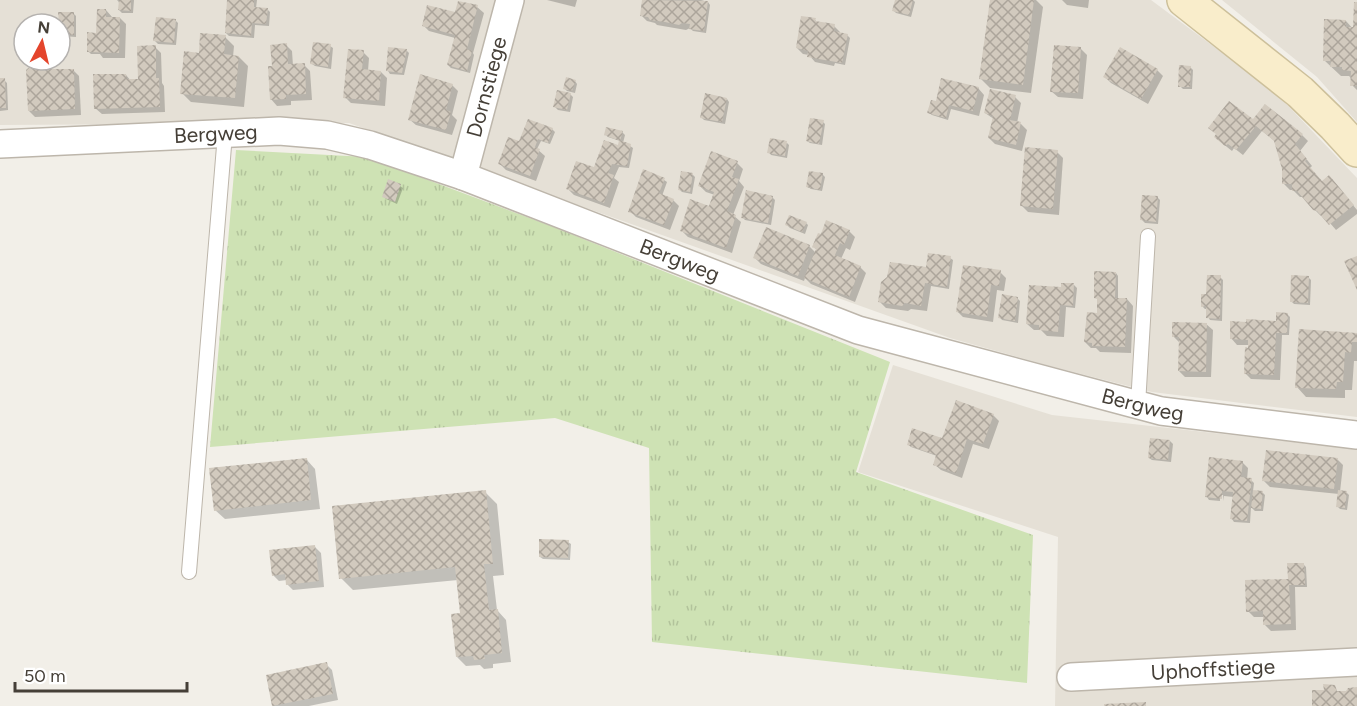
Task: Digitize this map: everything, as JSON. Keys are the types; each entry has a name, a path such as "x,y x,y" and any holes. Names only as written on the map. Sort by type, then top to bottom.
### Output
{"main road":[{"path":"1184,0 1300,92 1357,150"}],"street":[{"name":"Dornstiege","path":"463,176 510,0"},
{"name":"Bergweg","path":"0,144 279,131 327,135 370,145 463,176 858,330 1161,411 1357,435"},
{"name":"Uphoffstiege","path":"1071,677 1357,662"}],"lane":[{"path":"189,572 225,134"},
{"path":"1138,405 1148,236"}],"shaded area":[{"path":"0,0 1151,0 1275,92 1357,178 1357,417 1152,392 950,338 349,123 0,125"},
{"path":"1222,0 1357,0 1357,122 1317,77"},
{"path":"893,365 1052,415 1357,449 1357,706 1055,706 1058,537 858,472"}],"green space":[{"path":"236,150 367,157 551,226 890,362 856,472 1033,535 1027,683 652,642 649,448 555,418 210,447"}],"building":[{"path":"119,0 131,0 131,11 118,10"},
{"path":"227,0 254,0 254,7 268,8 266,24 252,23 251,36 225,33"},
{"path":"642,0 708,1 704,31 689,29 690,24 679,25 640,16"},
{"path":"895,0 913,0 909,15 892,11"},
{"path":"990,0 1034,0 1023,85 979,79"},
{"path":"458,1 478,5 467,49 472,51 467,71 447,65 455,35 422,26 427,5 455,12"},
{"path":"1354,2 1357,2 1357,86 1350,86 1351,71 1342,70 1342,67 1330,67 1331,61 1323,61 1324,19 1346,20 1346,27 1353,27"},
{"path":"97,9 106,9 106,17 120,17 119,53 87,52 87,32 96,33"},
{"path":"72,12 74,12 74,35 72,35"},
{"path":"801,16 835,24 834,31 848,34 842,63 807,57 808,51 796,48"},
{"path":"156,17 176,19 174,43 153,41"},
{"path":"200,33 226,35 224,54 239,56 235,98 180,94 184,51 199,53"},
{"path":"313,42 331,44 328,67 310,64"},
{"path":"287,43 288,64 305,63 306,94 286,95 286,99 270,100 268,66 272,66 270,45"},
{"path":"156,45 156,78 159,78 160,107 94,109 93,74 126,74 127,79 138,79 137,46"},
{"path":"1054,45 1081,47 1078,93 1050,92"},
{"path":"388,47 407,49 402,73 386,71"},
{"path":"1120,47 1158,69 1141,99 1103,77"},
{"path":"348,49 364,50 362,69 381,71 379,101 343,98"},
{"path":"1179,65 1191,66 1190,87 1178,87"},
{"path":"74,69 75,109 28,111 26,72 72,72"},
{"path":"420,74 453,84 446,110 451,112 446,130 408,120"},
{"path":"566,77 576,80 572,91 563,89"},
{"path":"0,78 5,78 6,108 0,108"},
{"path":"941,78 979,87 973,111 949,105 946,118 927,113 931,100 936,101"},
{"path":"990,89 1016,95 1010,120 1021,122 1016,145 988,138 993,116 984,113"},
{"path":"557,90 571,93 567,110 553,107"},
{"path":"705,93 727,98 722,122 700,118"},
{"path":"1229,101 1253,119 1265,104 1303,134 1295,144 1307,159 1305,161 1322,181 1329,175 1354,205 1329,225 1297,191 1292,191 1292,184 1282,184 1282,169 1274,141 1256,126 1236,150 1228,144 1225,146 1214,137 1216,134 1208,128"},
{"path":"810,118 824,120 819,144 806,141"},
{"path":"528,119 553,128 548,143 538,139 535,147 540,149 530,176 498,164 508,137 519,141"},
{"path":"606,127 623,131 620,141 604,135"},
{"path":"770,138 787,141 785,156 767,153"},
{"path":"604,140 618,145 619,140 631,144 627,166 612,164 608,173 614,175 604,203 566,189 576,161 594,167"},
{"path":"1025,147 1058,150 1053,209 1020,206"},
{"path":"711,151 738,161 732,177 739,179 727,211 736,215 726,248 680,231 690,199 709,206 714,192 698,186"},
{"path":"643,169 665,178 659,193 674,199 664,225 628,212"},
{"path":"681,171 693,173 690,192 678,190"},
{"path":"809,171 823,173 820,190 806,187"},
{"path":"388,179 401,184 395,202 382,197"},
{"path":"746,190 773,196 768,223 741,218"},
{"path":"1142,195 1158,196 1156,222 1140,220"},
{"path":"789,215 807,222 802,232 785,225"},
{"path":"826,220 850,230 844,245 840,243 835,255 861,266 849,297 804,278 816,249 812,247 818,233 821,234"},
{"path":"766,227 810,245 798,276 753,258"},
{"path":"928,253 951,256 947,287 925,283 921,306 878,302 881,282 887,277 890,262 926,267"},
{"path":"1357,256 1357,290 1344,261"},
{"path":"963,265 1001,270 999,286 991,285 987,317 956,312"},
{"path":"1094,271 1116,272 1115,298 1127,298 1125,347 1092,346 1092,343 1084,342 1087,312 1097,313 1097,299 1094,298"},
{"path":"1207,275 1221,275 1220,319 1206,318 1206,306 1201,307 1201,294 1206,294"},
{"path":"1291,275 1309,276 1308,303 1290,302"},
{"path":"1061,283 1074,283 1073,306 1060,305 1058,332 1039,330 1039,325 1026,324 1029,285 1061,287"},
{"path":"1002,294 1018,297 1015,321 998,318"},
{"path":"1276,312 1288,313 1287,333 1276,333 1274,375 1244,374 1245,347 1248,348 1248,340 1230,339 1230,321 1246,322 1246,319 1276,321"},
{"path":"1172,322 1207,323 1206,372 1178,371 1179,337 1172,337"},
{"path":"1299,329 1357,333 1357,342 1352,342 1351,353 1345,352 1343,382 1337,382 1336,389 1295,388"},
{"path":"956,400 994,414 983,444 967,439 956,473 933,465 936,455 907,445 912,428 942,438"},
{"path":"1150,438 1170,440 1168,460 1148,458"},
{"path":"1266,450 1338,458 1334,489 1262,481"},
{"path":"1209,457 1243,461 1241,477 1252,478 1247,521 1230,519 1233,492 1222,491 1222,499 1205,497"},
{"path":"307,458 311,500 214,511 209,468"},
{"path":"486,490 493,564 484,564 489,610 498,609 502,653 484,655 485,659 474,660 473,656 456,657 451,614 460,613 455,567 339,579 332,506"},
{"path":"1253,490 1263,491 1261,509 1251,508"},
{"path":"1338,490 1347,491 1345,508 1336,507"},
{"path":"539,539 569,540 568,558 539,557"},
{"path":"315,545 319,581 286,585 285,574 272,576 269,550"},
{"path":"1287,563 1304,563 1305,585 1289,585 1291,624 1263,625 1263,611 1246,612 1245,580 1288,579"},
{"path":"327,662 333,694 272,706 266,675"},
{"path":"1323,684 1335,685 1337,691 1357,687 1357,706 1312,706 1312,690 1324,690"},
{"path":"1146,702 1146,706 1104,706 1104,704"}]}
